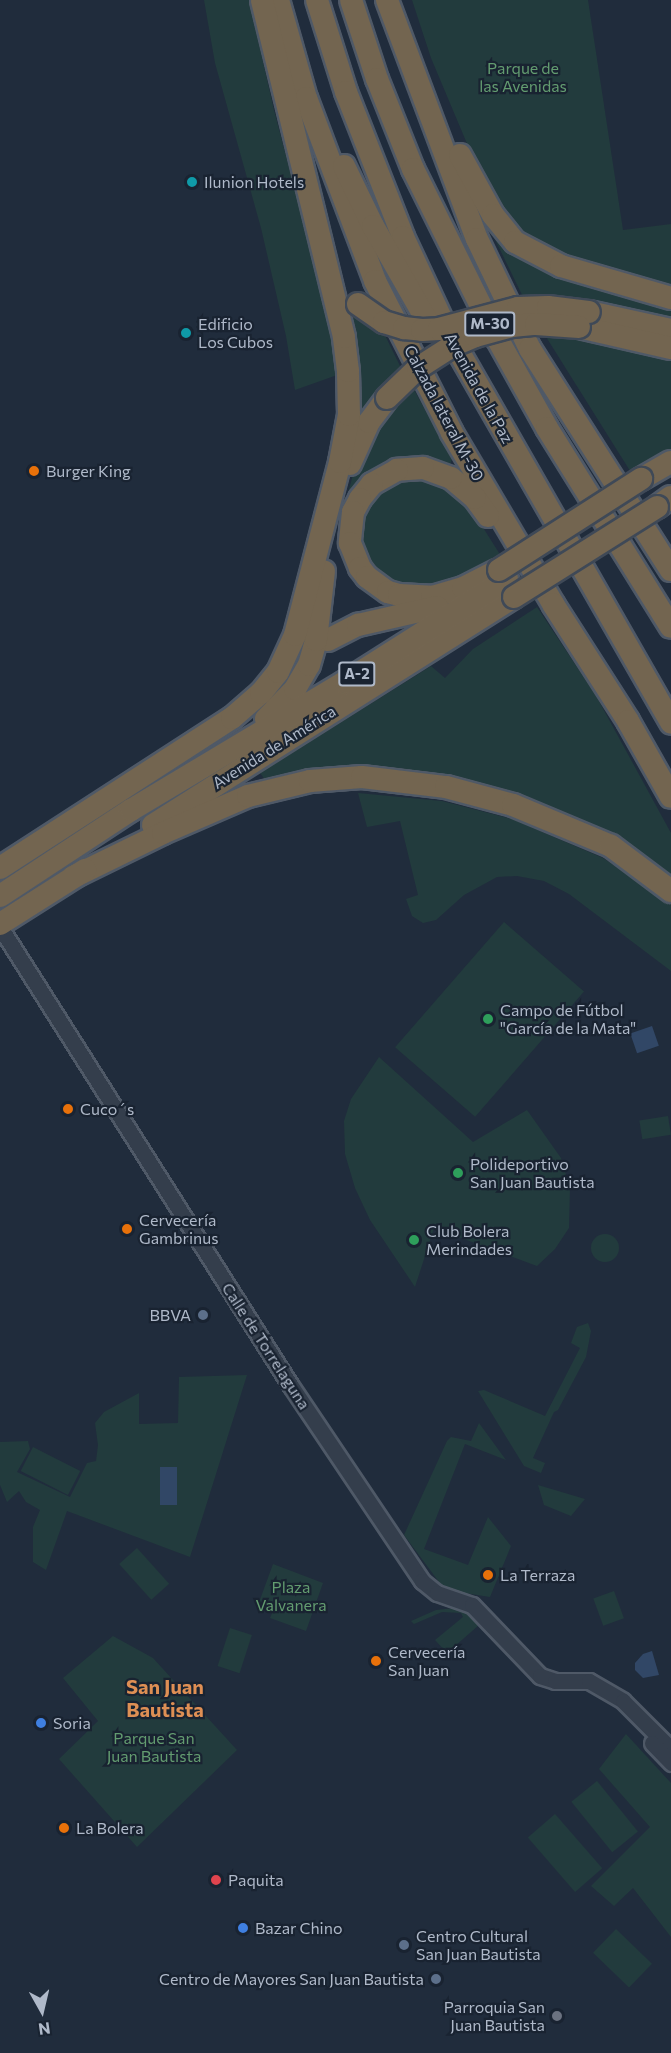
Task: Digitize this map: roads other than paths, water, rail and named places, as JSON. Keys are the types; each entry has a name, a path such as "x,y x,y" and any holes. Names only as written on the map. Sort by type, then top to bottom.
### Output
{"highway":[{"path":"0,869 232,718 261,693 278,672 295,635 331,501 349,415 348,371 344,337 262,0"},
{"name":"Calzada lateral M-30","path":"278,0 306,98 375,281 452,434 553,604 628,721 671,797"},
{"path":"287,0 315,98 329,135 373,226 567,561 599,597"},
{"name":"Avenida de la Paz","path":"317,0 346,92 394,215 448,333 671,723"},
{"name":"M-30","path":"351,0 377,79 413,170 497,338 547,428 671,627"},
{"name":"M-30","path":"387,0 477,239 530,349 659,504 671,570"},
{"path":"424,94 449,131 487,205 515,242 561,266 671,298"},
{"path":"290,119 339,275 364,309 384,322 404,328 439,329 518,309 548,307 671,348"},
{"path":"325,560 355,448 369,422 387,399 417,368 454,345 475,336 512,326 584,320 671,330"},
{"path":"671,462 659,504 671,556"},
{"path":"553,604 475,498 462,486 438,472 411,468 384,475 372,484 353,512 350,528 354,556 367,577 388,592 416,598 432,597 463,588 506,580 553,584 659,504"},
{"name":"Avenida de América","path":"0,896 204,764 345,682 506,580 659,504 671,472"},
{"path":"204,764 275,711 304,674 316,640 331,501"},
{"name":"Avenida de América","path":"0,926 213,786 534,560 659,504"},
{"path":"328,640 376,619 430,609 506,580"},
{"path":"0,869 53,842 246,719 272,693 294,665"},
{"path":"73,877 163,833 248,796 310,781 362,777 446,787 513,805 611,846 671,891"}],"street":[{"name":"Calle de Torrelaguna","path":"0,926 291,1386 422,1581 437,1593 472,1605 540,1676 555,1681 579,1679 598,1686 623,1701 671,1749"},
{"path":"598,1686 671,1763"}],"water":[{"path":"652,1026 659,1046 637,1053 630,1033"},
{"path":"160,1467 177,1467 177,1505 160,1505"},
{"path":"652,1651 659,1675 643,1678 635,1670 635,1663 643,1654"}],"place":[{"name":"Ilunion Hotels","path":"192,182"},
{"name":"Edificio Los Cubos","path":"186,333"},
{"name":"Burger King","path":"34,471"},
{"name":"Campo de Fútbol \"García de la Mata\"","path":"488,1019"},
{"name":"Cuco´s","path":"68,1109"},
{"name":"Polideportivo San Juan Bautista","path":"458,1173"},
{"name":"Cervecería Gambrinus","path":"127,1229"},
{"name":"Club Bolera Merindades","path":"414,1240"},
{"name":"BBVA","path":"203,1315"},
{"name":"La Terraza","path":"488,1575"},
{"name":"Cervecería San Juan","path":"376,1661"},
{"name":"Soria","path":"41,1723"},
{"name":"La Bolera","path":"64,1828"},
{"name":"Paquita","path":"216,1880"},
{"name":"Bazar Chino","path":"243,1928"},
{"name":"Centro Cultural San Juan Bautista","path":"404,1945"},
{"name":"Centro de Mayores San Juan Bautista","path":"436,1979"},
{"name":"Parroquia San Juan Bautista","path":"557,2016"}],"district":[{"name":"San Juan Bautista","path":"165,1698"}],"park label":[{"name":"Parque de las Avenidas","path":"523,77"},
{"name":"Plaza Valvanera","path":"291,1596"},
{"name":"Parque San Juan Bautista","path":"154,1747"}]}
